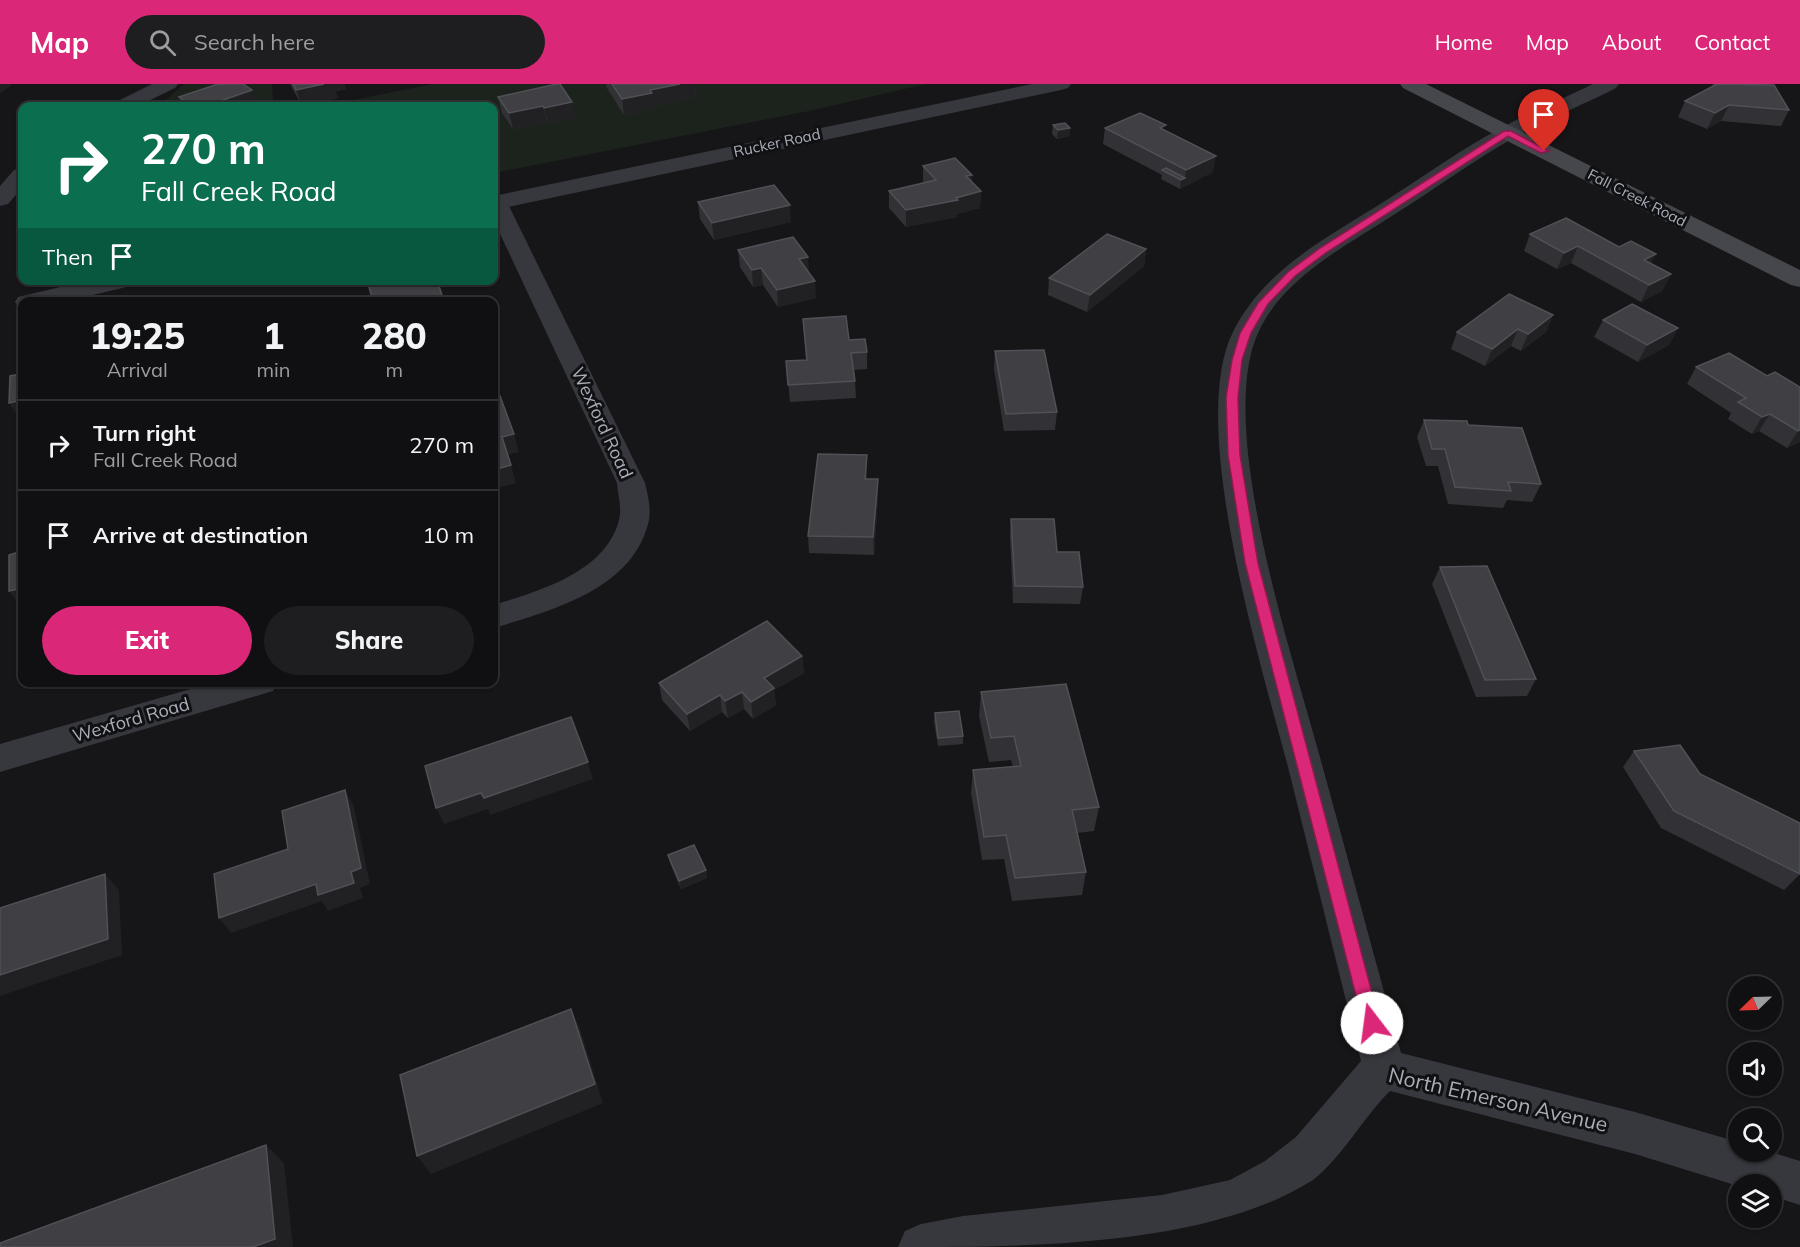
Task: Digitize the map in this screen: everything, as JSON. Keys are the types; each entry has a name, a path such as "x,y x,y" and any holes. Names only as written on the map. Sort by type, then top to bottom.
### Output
{"main road":[{"name":"Fall Creek Road","path":"1410,84 1800,280"}],"street":[{"path":"131,102 168,84"},
{"name":"Rucker Road","path":"498,201 1061,84"},
{"path":"1384,1069 1252,563 1236,478 1232,398 1237,360 1245,333 1264,303 1280,285 1323,250 1508,133 1609,84"},
{"path":"0,199 18,179"},
{"name":"Wexford Road","path":"498,208 631,483 635,507 632,526 623,545 585,581 553,598 498,615"},
{"path":"48,297 103,285"},
{"path":"0,307 18,303"},
{"name":"Wexford Road","path":"0,758 244,687"},
{"name":"North Emerson Avenue","path":"921,1247 1005,1233 1182,1216 1223,1205 1256,1191 1306,1159 1367,1083 1384,1069 1635,1133 1800,1183"}],"shaded area":[{"path":"184,84 272,84 273,102 164,102"},
{"path":"433,84 926,84 809,111 498,172 498,102 343,102"}],"building":[{"path":"218,84 243,84 252,90 218,102 186,102 179,97"},
{"path":"293,84 324,84 296,90"},
{"path":"560,84 572,102 509,113 498,97"},
{"path":"612,84 680,84 622,99"},
{"path":"1717,84 1774,85 1789,110 1729,105 1715,113 1685,101"},
{"path":"1140,113 1166,125 1160,128 1216,156 1186,170 1105,128"},
{"path":"1065,123 1070,128 1058,130 1053,125"},
{"path":"955,158 972,175 966,176 981,191 956,198 958,200 906,210 889,191 936,180 923,166"},
{"path":"1166,168 1185,178 1181,180 1162,170"},
{"path":"774,185 790,205 712,223 698,202"},
{"path":"1566,218 1619,247 1631,241 1656,254 1644,260 1671,274 1649,285 1578,246 1564,253 1530,234"},
{"path":"1107,234 1146,249 1090,295 1049,278"},
{"path":"793,237 808,257 799,259 815,281 777,290 761,268 752,270 738,250"},
{"path":"439,285 443,297 372,297 369,287"},
{"path":"1509,294 1553,315 1528,334 1518,329 1492,349 1457,332"},
{"path":"1632,304 1678,328 1647,345 1603,320"},
{"path":"846,316 849,340 865,339 867,352 851,353 855,381 788,385 786,361 807,360 803,319"},
{"path":"1044,350 1057,412 1006,414 995,351"},
{"path":"1729,353 1767,376 1775,372 1800,387 1800,430 1798,431 1770,414 1762,417 1738,402 1746,398 1696,367"},
{"path":"18,375 18,401 9,403 10,376"},
{"path":"500,396 514,434 502,437 511,465 498,469 498,397"},
{"path":"1424,420 1467,421 1468,425 1522,428 1541,484 1508,482 1511,491 1455,487 1445,449 1432,449"},
{"path":"818,454 867,455 865,479 878,479 873,537 808,536"},
{"path":"1011,519 1054,519 1057,552 1079,552 1083,587 1015,586"},
{"path":"18,552 18,589 9,591 9,555"},
{"path":"1487,566 1536,679 1485,680 1440,567"},
{"path":"767,621 802,656 764,678 774,688 751,702 742,692 725,701 720,695 687,714 659,683"},
{"path":"1066,684 1099,807 1072,810 1086,872 1015,878 1006,835 984,837 973,770 1021,766 1014,736 991,738 981,692"},
{"path":"959,711 963,736 938,738 935,713"},
{"path":"571,717 588,762 484,798 481,793 436,808 425,766"},
{"path":"1680,745 1700,774 1800,823 1800,874 1674,811 1634,751"},
{"path":"345,790 361,868 351,872 354,883 318,895 316,884 219,918 214,874 288,849 282,811"},
{"path":"694,845 706,870 679,881 668,855"},
{"path":"105,874 108,939 0,975 0,908"},
{"path":"571,1009 595,1084 417,1156 400,1075"},
{"path":"266,1145 275,1239 253,1247 0,1247 0,1243"}],"route":[{"path":"1372,1023 1252,563 1236,478 1234,455 1232,398 1237,360 1245,333 1264,303 1303,264 1323,250 1508,133 1544,151"}]}
